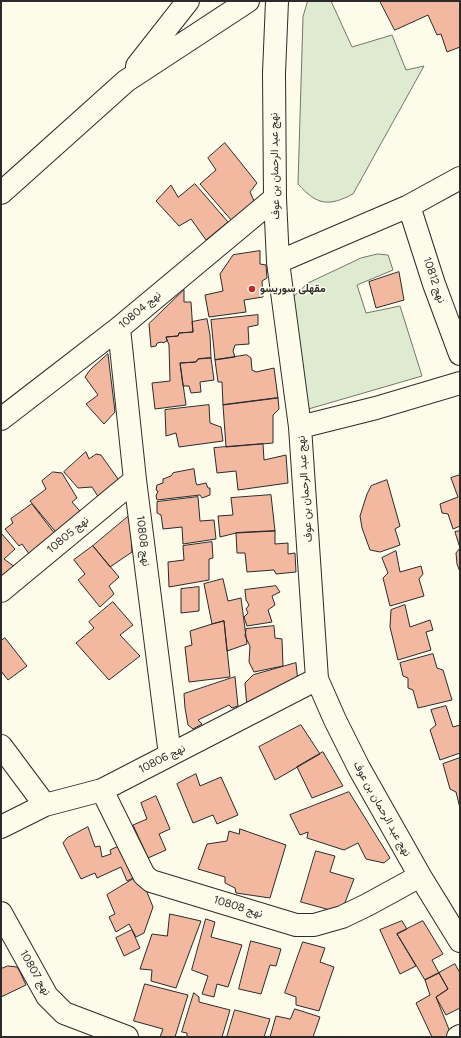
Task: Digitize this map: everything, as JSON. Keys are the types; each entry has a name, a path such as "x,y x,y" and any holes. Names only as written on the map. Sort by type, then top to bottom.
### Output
{"street":[{"path":"126,81 188,1"},
{"path":"1,192 126,81 248,1"},
{"name":"نهج عبد الرحمان بن عوف","path":"277,1 274,73 275,198 278,262 300,427 317,679 335,720 359,768 420,876 458,934"},
{"path":"278,262 409,206 460,178"},
{"name":"نهج 10804","path":"1,419 119,328 275,198"},
{"name":"نهج 10812","path":"409,206 434,284 460,354"},
{"name":"نهج 10808","path":"119,328 170,755"},
{"path":"300,427 376,408 460,383"},
{"name":"نهج 10805","path":"1,591 136,480"},
{"name":"نهج 10806","path":"1,826 45,805 102,790 317,679"},
{"path":"1,746 45,805"},
{"name":"نهج 10808","path":"102,790 144,875 151,881 296,925 314,925 342,917 420,876"},
{"name":"نهج 10807","path":"1,913 47,996 64,1012 127,1037"}],"green space":[{"path":"308,1 331,1 352,47 392,35 406,70 424,66 353,194 337,201 330,202 317,200 298,184 303,17"},
{"path":"378,254 388,255 393,270 357,285 366,313 400,306 422,376 305,410 292,298 308,283 361,258"}],"building":[{"path":"380,1 460,1 460,47 447,52 441,34 437,35 428,15 395,30"},
{"path":"225,143 257,183 250,192 255,203 232,221 200,184 216,170 208,158"},
{"path":"195,184 228,222 206,240 191,219 179,226 156,201 171,185 178,197"},
{"path":"260,251 260,264 266,265 267,278 262,281 263,297 244,300 246,312 209,317 205,295 223,291 220,274 233,255"},
{"path":"399,272 404,300 376,308 369,282"},
{"path":"184,290 184,302 191,302 193,332 179,333 178,336 166,337 167,341 157,343 156,346 151,347 149,324"},
{"path":"258,315 258,325 248,327 249,344 235,345 233,351 235,357 215,360 211,320"},
{"path":"207,319 210,335 211,358 198,359 196,362 180,363 186,405 155,409 152,383 170,381 169,345 166,337 178,336 179,333 193,332 192,322"},
{"path":"108,354 115,412 104,424 86,404 98,395 85,377 90,370"},
{"path":"247,355 251,358 252,370 256,372 274,368 278,398 223,405 222,382 218,382 215,360"},
{"path":"211,358 214,380 200,382 201,392 191,393 189,386 183,386 180,363 196,362 198,359"},
{"path":"278,398 279,409 273,415 273,443 226,447 223,405"},
{"path":"209,405 210,423 221,427 223,441 179,447 176,433 166,436 165,410"},
{"path":"263,444 264,460 286,455 288,483 238,490 236,471 217,473 214,448"},
{"path":"86,452 89,459 96,454 101,455 118,479 116,487 99,498 92,487 78,488 64,472"},
{"path":"194,469 197,485 206,483 208,488 210,488 210,495 202,498 200,495 157,500 157,485 163,483 163,479 171,476 173,473"},
{"path":"53,472 62,473 77,498 72,502 85,517 60,537 30,501 46,489 42,481"},
{"path":"460,475 460,526 453,529 448,514 442,513 440,504 458,497 451,478"},
{"path":"387,480 400,526 395,529 400,545 380,552 370,550 362,528 360,516 371,486"},
{"path":"271,495 275,531 236,533 220,537 218,516 233,515 231,498"},
{"path":"198,497 200,521 214,520 216,539 183,544 182,527 163,529 161,515 157,513 157,502"},
{"path":"32,504 55,534 32,558 22,544 19,546 5,529 13,523 11,519"},
{"path":"130,515 132,552 110,567 93,546"},
{"path":"275,531 275,544 288,543 288,554 295,553 296,572 276,574 274,570 247,572 245,553 237,553 236,533"},
{"path":"460,531 460,548 455,532"},
{"path":"1,533 15,549 4,559 19,570 1,587"},
{"path":"212,542 213,558 209,559 209,580 169,587 168,562 184,560 183,546"},
{"path":"93,546 119,577 109,586 114,594 100,607 78,580 85,574 74,560"},
{"path":"460,548 460,572 457,564 456,553"},
{"path":"396,551 400,572 421,566 423,574 419,579 424,596 390,606 383,578 388,573 382,558"},
{"path":"223,579 228,601 241,598 247,644 227,651 224,621 212,624 204,584"},
{"path":"276,586 280,592 272,596 275,605 268,610 272,622 247,626 244,617 248,613 246,609 249,605 246,600 245,590"},
{"path":"199,587 199,611 181,613 181,589"},
{"path":"113,602 133,625 120,635 140,656 109,680 76,643 94,628 89,622"},
{"path":"405,605 410,627 430,620 433,630 426,632 431,650 398,660 390,627 391,610"},
{"path":"224,621 230,677 189,682 185,647 192,645 190,631"},
{"path":"274,626 275,638 282,639 283,666 254,672 249,662 250,646 245,636 246,629"},
{"path":"5,638 27,666 8,680 1,671 1,641"},
{"path":"433,654 437,668 443,670 452,700 418,708 413,690 408,688 408,678 403,676 400,663"},
{"path":"296,663 298,683 247,708 245,683 253,675"},
{"path":"235,677 238,706 232,708 229,705 198,720 202,724 193,729 188,725 184,694"},
{"path":"446,706 453,727 460,725 460,753 440,760 430,730 436,725 431,710"},
{"path":"301,725 320,754 275,780 259,747"},
{"path":"323,752 343,786 312,798 297,767"},
{"path":"460,758 460,808 456,792 450,789 443,764"},
{"path":"196,774 200,786 221,777 238,815 217,824 213,815 193,823 177,784"},
{"path":"349,792 390,858 384,863 366,859 358,843 344,850 307,838 308,832 300,835 290,815"},
{"path":"156,796 170,829 159,834 166,850 148,858 133,825 147,819 141,803"},
{"path":"88,827 95,847 100,846 102,857 111,854 110,850 127,842 141,874 127,881 121,867 97,878 95,873 81,879 63,843 67,838"},
{"path":"240,829 286,845 270,898 236,893 235,888 225,883 225,877 198,869 207,844 227,841 229,831 239,834"},
{"path":"316,851 335,856 330,872 354,879 341,913 301,902"},
{"path":"140,875 153,907 144,933 136,937 129,924 116,932 109,917 115,914 107,895"},
{"path":"170,914 201,921 176,988 151,981 152,970 140,969 152,934 167,936"},
{"path":"206,919 215,922 211,937 242,945 228,987 217,984 214,997 202,994 208,976 192,970"},
{"path":"402,921 407,929 397,934 416,966 400,974 380,930"},
{"path":"423,921 443,954 432,960 439,973 425,980 397,934"},
{"path":"132,930 140,948 124,956 116,938"},
{"path":"251,941 281,949 276,966 270,965 261,994 239,989"},
{"path":"303,942 325,948 320,962 334,967 319,1011 296,1005 296,997 285,993"},
{"path":"455,964 460,973 460,1008 446,1015 436,997 448,989 439,973"},
{"path":"8,966 17,967 26,985 1,997 1,969"},
{"path":"439,973 448,989 436,997 452,1037 432,1037 416,1003 430,995 425,980"},
{"path":"145,984 188,995 175,1037 160,1037 163,1029 134,1021"},
{"path":"194,993 199,997 199,1002 230,1010 222,1037 187,1037 187,1033 182,1032"},
{"path":"295,1009 320,1017 313,1037 270,1037 276,1016 290,1019"},
{"path":"235,1010 270,1019 264,1037 227,1037"}],"place":[{"name":"مقهلى سوريسو","path":"252,289"}]}
